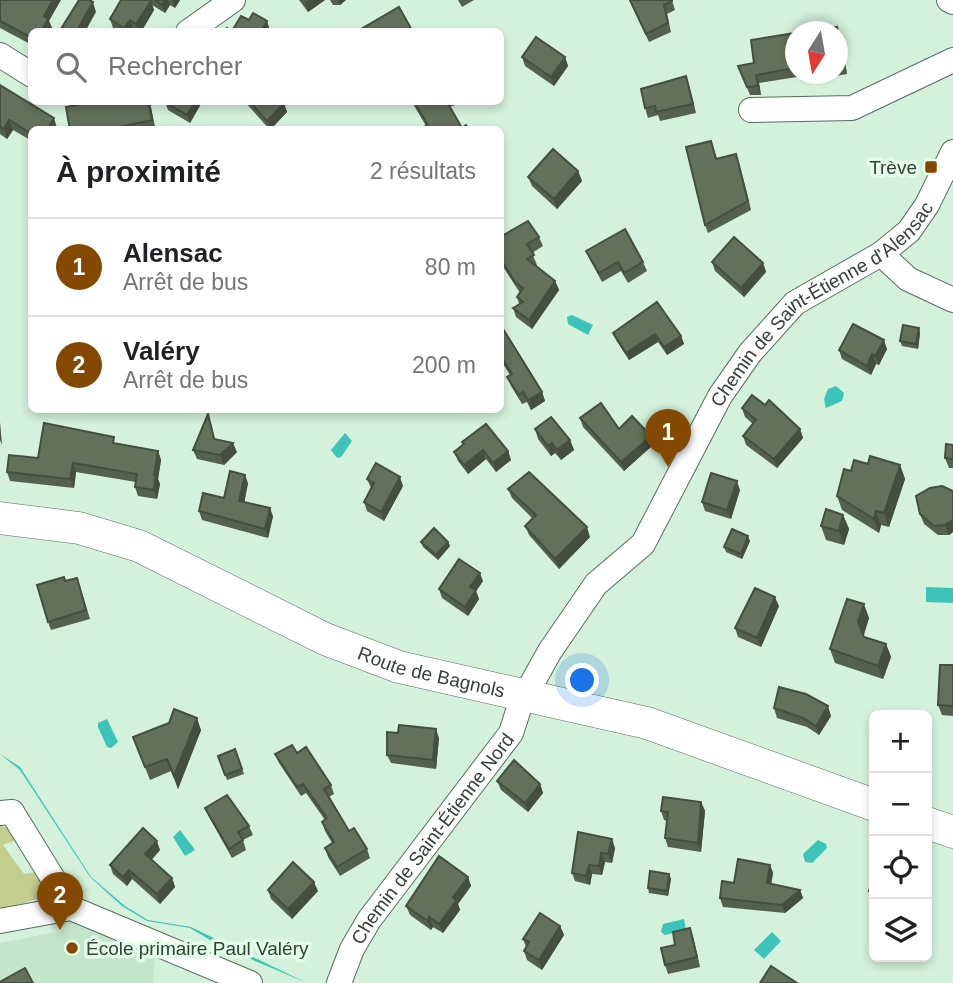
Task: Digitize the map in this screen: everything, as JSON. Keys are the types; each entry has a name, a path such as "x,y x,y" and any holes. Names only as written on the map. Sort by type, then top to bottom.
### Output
{"main road":[{"name":"Route de Bagnols","path":"0,518 79,528 110,536 139,546 292,624 359,653 439,679 526,695 647,723 869,803"},
{"path":"932,825 953,832"}],"street":[{"path":"194,28 233,0"},
{"path":"0,55 28,72"},
{"path":"751,110 852,108 953,60"},
{"name":"Chemin de Saint-Étienne d'Alensac","path":"526,695 550,651 596,584 643,544 720,396 750,353 795,303 881,254 909,231 927,205 953,152"},
{"path":"881,254 908,279 953,300"},
{"name":"Chemin de Saint-Étienne Nord","path":"339,983 352,949 369,920 511,733 526,695"},
{"path":"0,813 12,811 71,908"},
{"path":"0,921 71,908 250,983"}],"shaded area":[{"name":"École primaire Paul Valéry","path":"70,920 156,953 153,983 0,983 0,943 67,930"}],"green space":[{"path":"0,825 13,831 19,839 3,845 24,874 41,871 45,885 40,898 0,910"}],"water":[{"path":"572,315 593,325 588,335 568,324 567,317"},
{"path":"836,386 844,393 842,401 826,408 824,399 828,389"},
{"path":"345,433 352,441 341,457 337,458 331,450"},
{"path":"926,587 953,588 953,603 926,602"},
{"path":"107,719 118,742 111,748 107,747 98,727 98,723"},
{"path":"0,754 20,767 91,877 125,906 148,920 191,927 307,983 220,946 190,928 147,921 122,906 90,877 20,770"},
{"path":"180,830 195,850 185,856 173,837"},
{"path":"818,840 826,844 827,848 812,863 805,862 803,854"},
{"path":"684,919 686,930 665,935 661,932 663,924"},
{"path":"772,932 781,941 764,959 754,950"}],"building":[{"path":"0,0 53,0 44,16 48,19 43,28 28,28 28,36 0,21"},
{"path":"79,0 93,2 78,28 62,28"},
{"path":"121,0 151,1 136,24 130,20 124,28 110,19"},
{"path":"630,0 672,0 664,5 668,23 646,34"},
{"path":"399,7 411,28 363,28"},
{"path":"253,13 267,21 263,28 234,28 241,16 249,20"},
{"path":"785,35 785,70 756,75 758,86 747,87 738,66 754,63 751,40"},
{"path":"536,37 565,57 551,77 522,57"},
{"path":"686,76 693,104 656,112 655,106 645,108 641,89"},
{"path":"0,85 28,102 28,105 33,105 54,118 49,126 28,126 28,132 9,120 4,129 0,127"},
{"path":"149,105 152,120 124,126 69,126 66,107"},
{"path":"170,105 193,105 187,115"},
{"path":"253,105 282,105 267,121"},
{"path":"416,105 449,105 461,126 426,126 428,125"},
{"path":"711,141 716,159 736,154 748,201 705,225 686,147"},
{"path":"553,149 578,171 554,199 528,177"},
{"path":"528,221 539,237 527,244 534,255 527,259 555,281 529,320 513,308 523,302 517,297 523,288 515,282 504,264 504,235"},
{"path":"625,229 643,262 624,273 618,262 599,273 586,251"},
{"path":"734,237 763,263 741,288 712,262"},
{"path":"657,302 681,336 664,347 655,334 626,353 613,333"},
{"path":"853,324 884,340 875,356 872,354 867,366 839,350"},
{"path":"903,325 919,328 916,344 900,341"},
{"path":"504,330 542,392 528,400 523,392 519,395 507,377 512,374 504,361"},
{"path":"752,395 765,405 769,400 800,429 774,459 743,436 756,420 742,408"},
{"path":"601,403 619,429 632,416 651,436 621,462 580,418"},
{"path":"208,414 214,439 233,443 220,455 193,450"},
{"path":"551,417 570,440 557,450 552,443 548,446 535,429"},
{"path":"44,423 114,437 113,443 158,451 154,490 135,487 137,474 73,463 70,479 7,472 9,455 38,458"},
{"path":"486,424 508,451 493,463 483,450 464,465 454,452 464,444 462,442"},
{"path":"946,444 953,445 953,459 945,458"},
{"path":"870,456 900,465 884,513 876,511 874,519 837,496 844,469 851,471 854,460 868,464"},
{"path":"376,463 400,477 381,512 364,502 374,483 367,479"},
{"path":"230,471 245,475 239,501 270,508 265,529 199,511 203,493 224,498"},
{"path":"529,472 587,527 555,559 525,526 536,515 508,489"},
{"path":"711,473 737,481 727,510 702,502"},
{"path":"942,486 953,491 953,520 945,525 934,526 920,514 916,496 930,488"},
{"path":"826,509 843,515 839,531 821,526"},
{"path":"434,528 448,542 436,555 421,542"},
{"path":"732,529 748,536 741,554 724,547"},
{"path":"459,559 480,573 470,587 476,590 465,607 439,589"},
{"path":"64,577 65,581 77,578 86,610 48,622 37,585"},
{"path":"755,588 775,597 757,638 735,628"},
{"path":"847,599 864,604 858,622 864,637 886,644 878,666 830,649"},
{"path":"940,665 953,665 953,706 938,705"},
{"path":"779,687 806,694 828,706 816,726 803,718 774,708"},
{"path":"174,709 197,718 174,776 167,759 145,767 133,737 169,723"},
{"path":"399,725 436,729 433,760 387,755 387,732 398,733"},
{"path":"292,745 297,753 306,747 331,785 324,789 349,831 354,828 367,849 337,867 325,848 334,842 322,822 327,818 303,784 297,787 275,754"},
{"path":"235,749 242,769 225,775 218,756"},
{"path":"514,760 540,784 525,803 497,781"},
{"path":"227,795 249,826 238,832 243,840 229,849 205,808"},
{"path":"663,797 701,802 698,843 665,838 668,812 661,811"},
{"path":"143,828 157,841 145,854 172,878 157,894 129,870 123,877 110,865"},
{"path":"578,832 612,839 608,854 601,853 599,866 589,865 586,876 572,873"},
{"path":"439,856 468,877 453,897 456,901 439,924 429,917 428,921 406,906"},
{"path":"738,859 770,865 767,883 800,890 782,905 720,898 722,881 734,883"},
{"path":"293,862 314,882 288,909 268,890"},
{"path":"650,871 669,874 667,891 648,888"},
{"path":"540,913 560,926 539,960 524,951 529,942 523,939"},
{"path":"690,928 697,957 665,965 661,948 675,945 673,932"},
{"path":"771,966 797,983 760,983"},
{"path":"25,968 33,983 0,983 0,982"}],"place":[{"name":"Trève","path":"931,167"},
{"name":"Alensac","path":"668,467"},
{"name":"Valéry","path":"60,930"},
{"name":"École primaire Paul Valéry","path":"72,948"}]}
